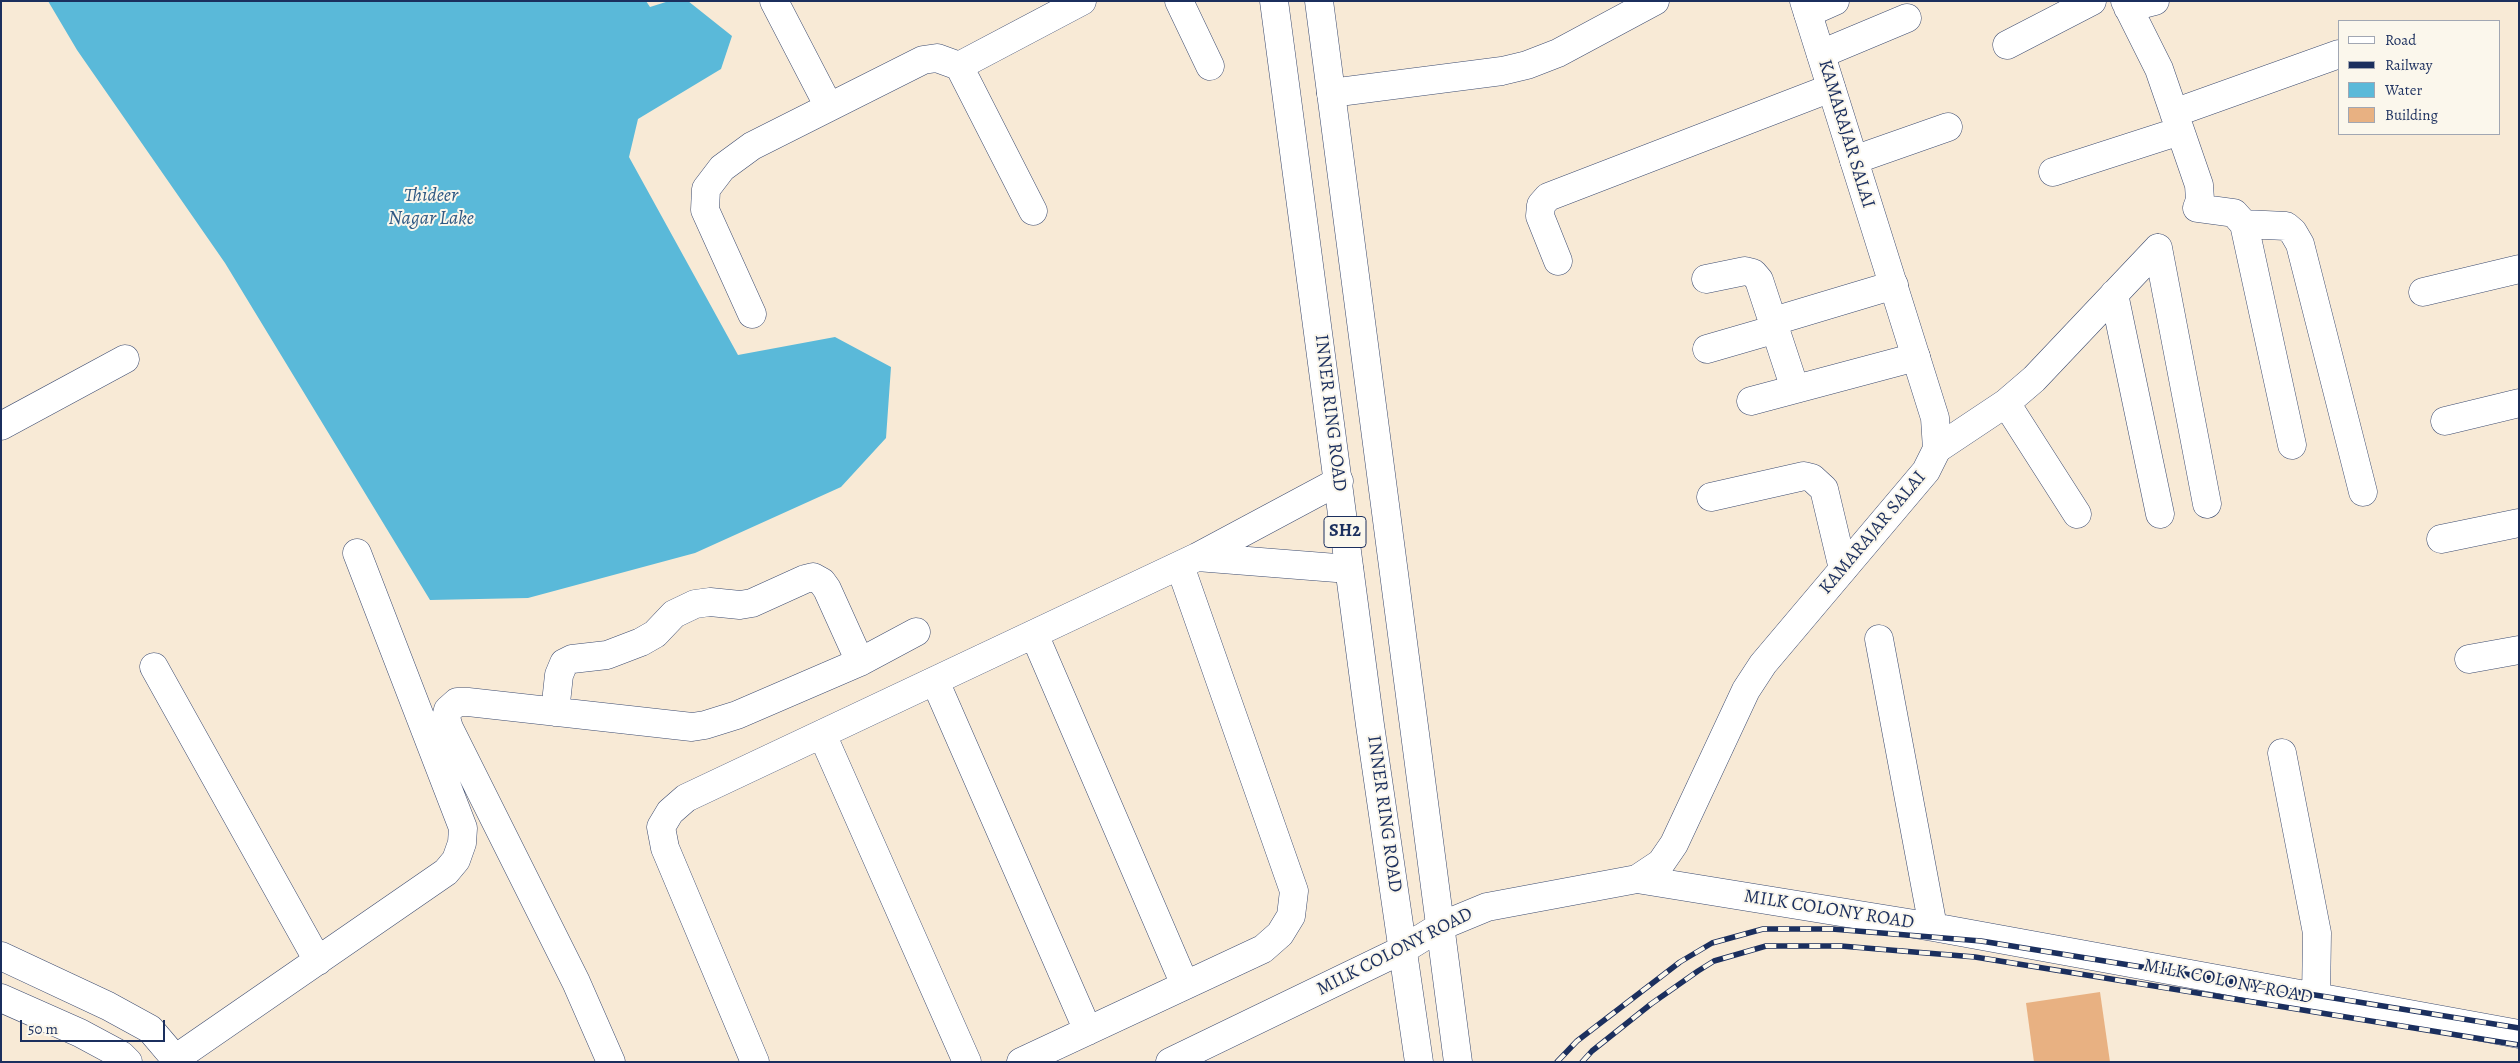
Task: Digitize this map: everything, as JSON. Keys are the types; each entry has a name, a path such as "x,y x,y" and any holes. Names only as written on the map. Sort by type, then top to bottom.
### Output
{"street":[{"path":"774,1 830,107"},
{"path":"959,66 1082,1"},
{"path":"1179,1 1210,66"},
{"name":"INNER RING ROAD","path":"1274,1 1339,481 1349,569 1419,1062"},
{"name":"SH2","path":"1318,1 1458,1062"},
{"path":"1331,93 1502,71 1527,66 1558,53 1655,1"},
{"path":"1806,7 1835,1"},
{"path":"2007,45 2092,1"},
{"path":"2155,1 2127,4 2159,69 2199,185 2200,200 2197,208 2234,213 2244,224 2292,445"},
{"name":"KAMARAJAR SALAI","path":"1637,879 1661,862 1674,844 1746,690 1758,670 1926,471 1937,449 1935,418 1806,7"},
{"path":"1821,54 1907,18"},
{"path":"2053,172 2338,54"},
{"path":"752,314 705,210 706,189 722,168 752,146 923,60 937,58 959,66 1033,211"},
{"path":"1558,261 1540,216 1541,205 1548,197 1831,88"},
{"path":"1854,160 1948,127"},
{"path":"2244,224 2286,226 2293,232 2300,244 2363,492"},
{"path":"1937,449 2006,403 2034,379 2158,248 2208,504"},
{"path":"2423,292 2519,269"},
{"path":"1706,279 1745,271 1753,273 1763,288 1795,389"},
{"path":"1707,348 1894,286"},
{"path":"2114,294 2160,514"},
{"path":"1751,401 1916,357"},
{"path":"1,426 125,358"},
{"path":"2006,403 2077,514"},
{"path":"2445,421 2519,403"},
{"path":"1711,497 1804,476 1812,478 1824,489 1843,569"},
{"path":"755,1062 665,848 661,827 670,812 686,798 1189,561 1339,481"},
{"path":"2441,539 2519,523"},
{"path":"1,956 108,1006 150,1029 177,1060 446,872 456,860 463,828 357,553"},
{"path":"1189,561 1349,569"},
{"path":"1021,1062 1263,949 1280,934 1291,916 1294,891 1189,561"},
{"path":"555,712 559,675 564,663 572,659 607,655 641,642 655,634 674,614 694,604 710,602 740,606 752,603 805,579 813,578 822,582 827,589 860,662"},
{"path":"611,1062 576,982 449,728 446,718 448,710 457,702 692,727 705,725 737,715 860,662 916,632"},
{"path":"1034,634 1185,985"},
{"path":"1878,639 1933,927"},
{"path":"2469,659 2519,650"},
{"path":"154,667 318,960"},
{"path":"935,680 1088,1030"},
{"path":"822,734 967,1062"},
{"path":"2282,753 2317,933 2316,999"},
{"name":"MILK COLONY ROAD","path":"1170,1062 1404,949 1441,926 1487,907 1637,879 1933,927 2316,999 2519,1034"},
{"path":"1,998 80,1033 121,1055 128,1062"}],"water":[{"name":"Thideer Nagar Lake","path":"48,1 646,1 650,7 669,1 688,1 732,36 721,69 638,119 629,157 738,355 835,337 891,367 886,438 841,487 695,553 528,598 430,600 225,263 77,50"}],"building":[{"path":"2100,992 2110,1062 2034,1062 2026,1003"}],"railway":[{"path":"1557,1062 1577,1041 1680,962 1712,943 1763,929 1832,929 1981,941 2519,1028"},
{"path":"1582,1062 1592,1051 1651,1004 1698,971 1714,961 1766,946 1841,946 1975,957 2519,1045"}]}
